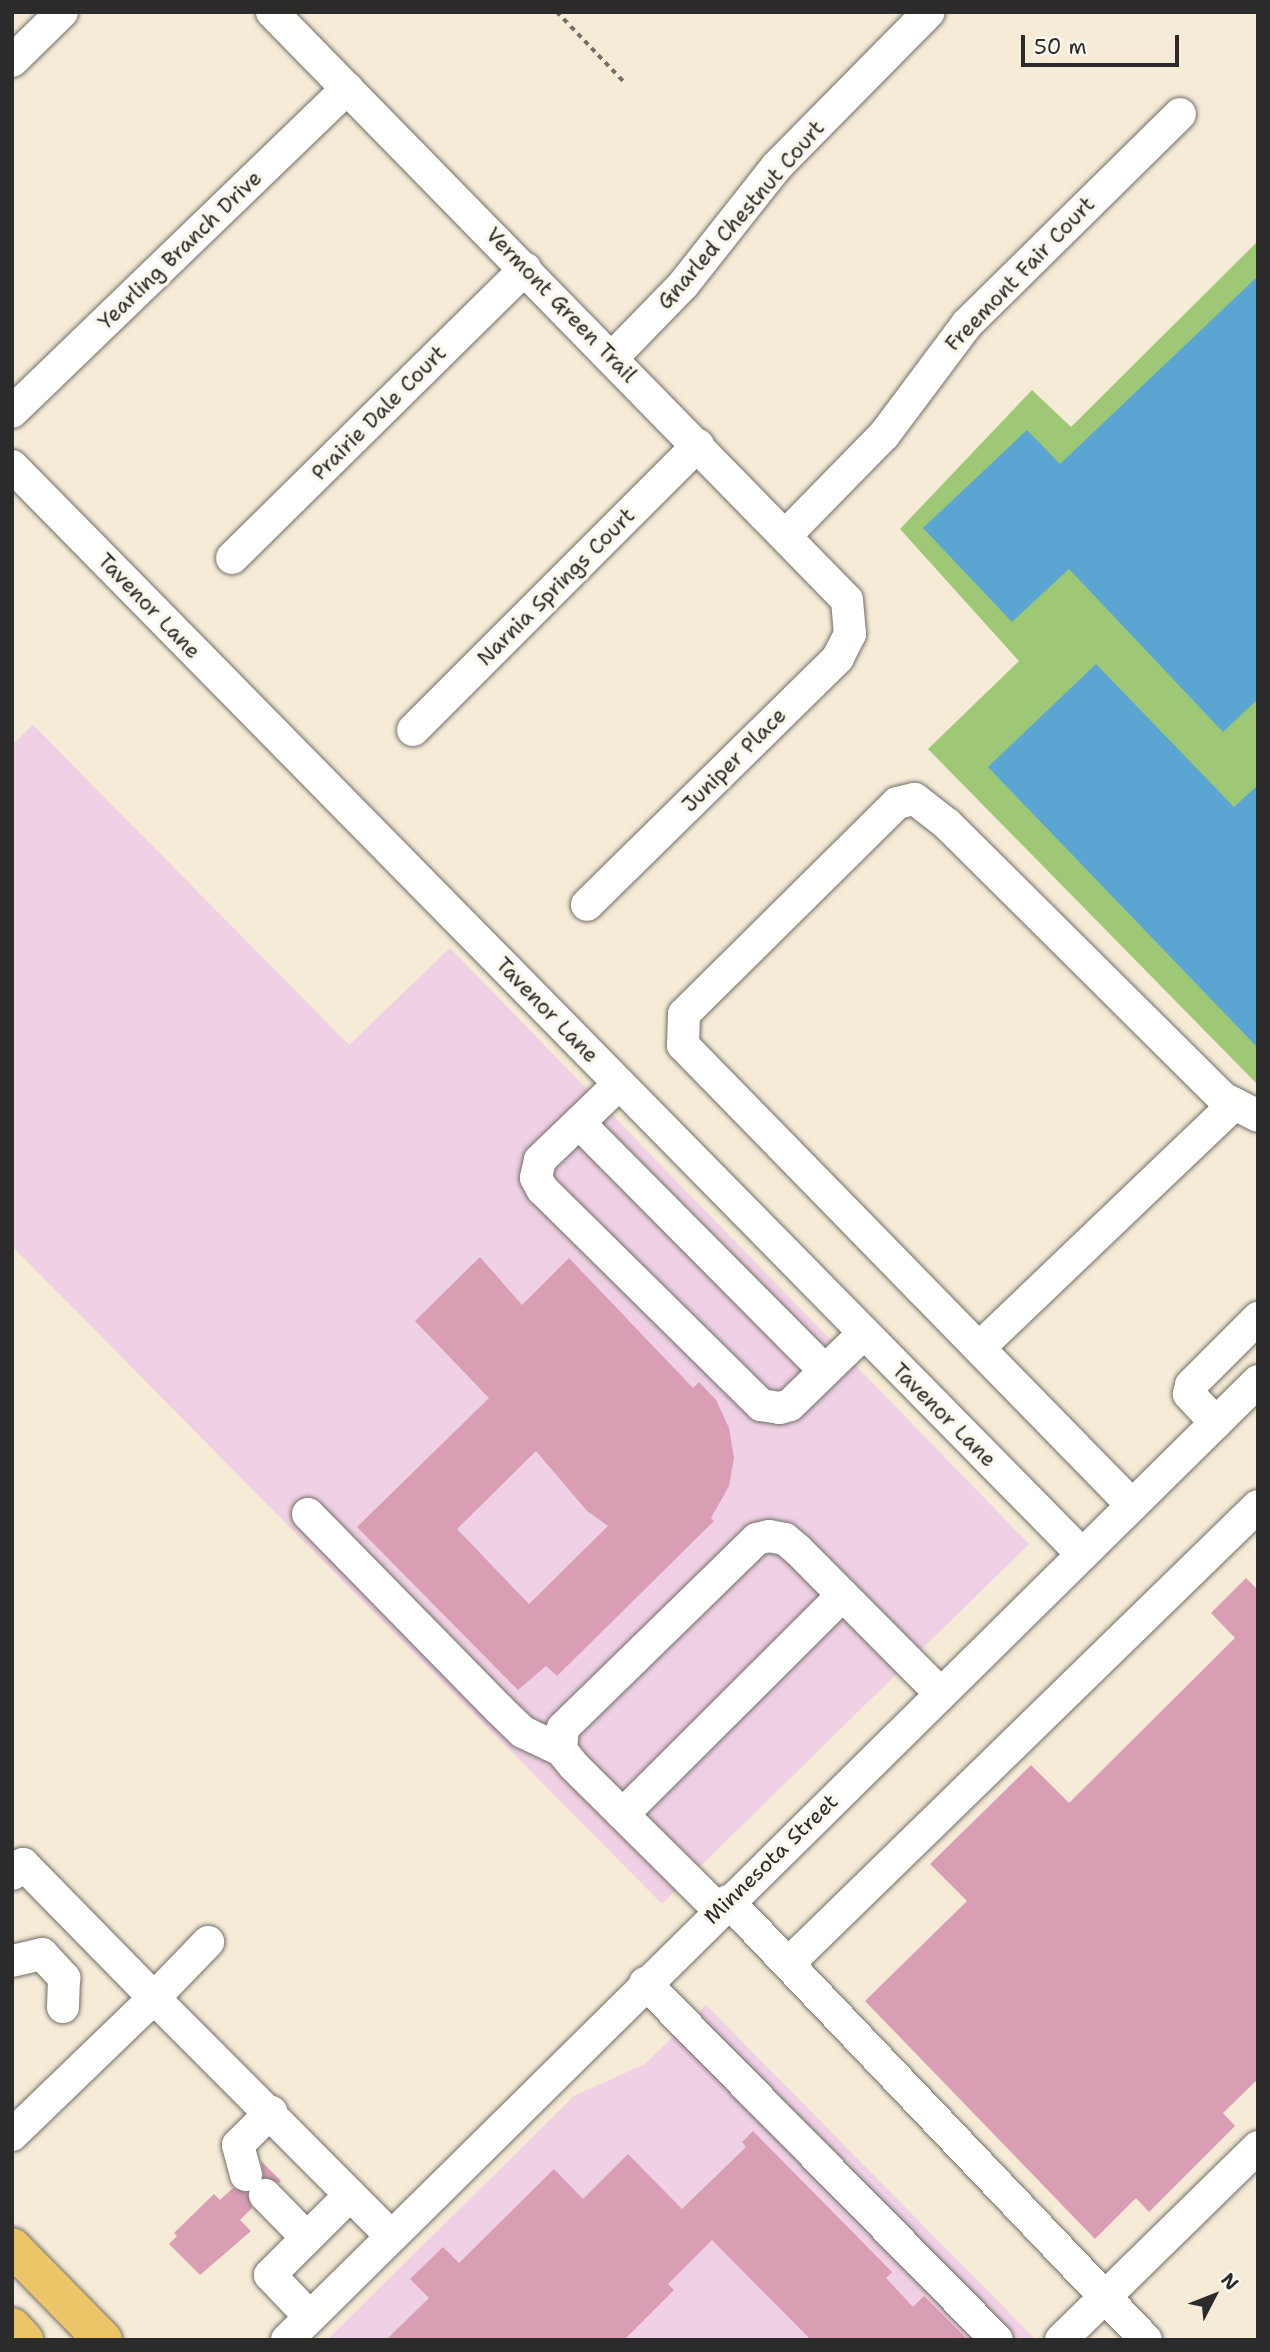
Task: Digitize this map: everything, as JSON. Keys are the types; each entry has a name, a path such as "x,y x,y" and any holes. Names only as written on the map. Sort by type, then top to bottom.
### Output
{"main road":[{"path":"12,2247 103,2340"},
{"path":"12,2327 24,2340"}],"street":[{"path":"12,61 62,12"},
{"name":"Vermont Green Trail","path":"272,12 847,600"},
{"name":"Gnarled Chestnut Court","path":"612,358 683,285 778,166 929,12"},
{"name":"Yearling Branch Drive","path":"12,412 347,88"},
{"name":"Freemont Fair Court","path":"786,535 884,435 967,324 1180,114"},
{"name":"Prairie Dale Court","path":"232,558 525,269"},
{"name":"Narnia Springs Court","path":"413,730 698,445"},
{"name":"Tavenor Lane","path":"12,466 1082,1554"},
{"name":"Juniper Place","path":"587,905 838,658 850,634 847,600"},
{"path":"979,1348 1246,1110 1223,1098 947,824 915,799 897,803 684,1014 683,1045 1132,1505"},
{"path":"619,1084 540,1160 536,1178 542,1189 655,1304 761,1405 790,1405 864,1333"},
{"path":"579,1123 825,1371"},
{"path":"1216,1423 1189,1394 1191,1385 1258,1318"},
{"name":"Minnesota Street","path":"287,2340 723,1905 1258,1381"},
{"path":"790,1962 1258,1506"},
{"path":"308,1514 523,1732 561,1750 623,1814 790,1962 1146,2340"},
{"path":"561,1750 563,1728 757,1539 785,1539 940,1693"},
{"path":"623,1814 843,1595"},
{"path":"12,1874 23,1864 391,2236"},
{"path":"12,2136 208,1942"},
{"path":"12,1961 42,1954 64,1978 64,2007"},
{"path":"645,1983 997,2340"},
{"path":"271,2112 238,2145 256,2185 307,2238"},
{"path":"1060,2340 1258,2147"},
{"path":"310,2317 270,2276 350,2195"}],"path":[{"path":"557,12 626,84"}],"shaded area":[{"path":"33,725 349,1045 450,948 1029,1544 662,1904 12,1246 12,745"},
{"path":"706,2005 1036,2340 327,2340 574,2096 645,2064"}],"green space":[{"path":"1258,241 1258,1085 928,749 1019,661 900,529 1032,390 1071,427"}],"water":[{"path":"1258,276 1258,699 1223,732 1069,569 1012,622 923,528 1027,430 1060,464"},
{"path":"1096,664 1234,807 1258,785 1258,1048 988,767"}],"building":[{"path":"480,1257 522,1305 569,1258 693,1388 699,1382 716,1400 729,1428 734,1458 729,1486 711,1518 714,1521 557,1676 546,1666 518,1690 357,1527 489,1398 415,1321","holes":["536,1451 587,1511 608,1526 529,1604 457,1529"]},
{"path":"1246,1578 1258,1590 1258,2079 1223,2113 1235,2126 1149,2212 1136,2198 1095,2239 865,2001 967,1901 930,1864 1031,1765 1069,1803 1235,1638 1211,1613"},
{"path":"753,2131 892,2272 886,2278 913,2307 924,2296 968,2340 811,2340 712,2240 668,2284 674,2290 624,2340 386,2340 429,2298 410,2279 443,2247 459,2263 554,2169 583,2199 628,2154 682,2209 746,2147 742,2142"},
{"path":"261,2161 281,2181 279,2183 264,2177"},
{"path":"233,2188 247,2193 252,2208 240,2220 251,2231 200,2275 169,2244 177,2236 174,2233 214,2194 220,2200"}]}
